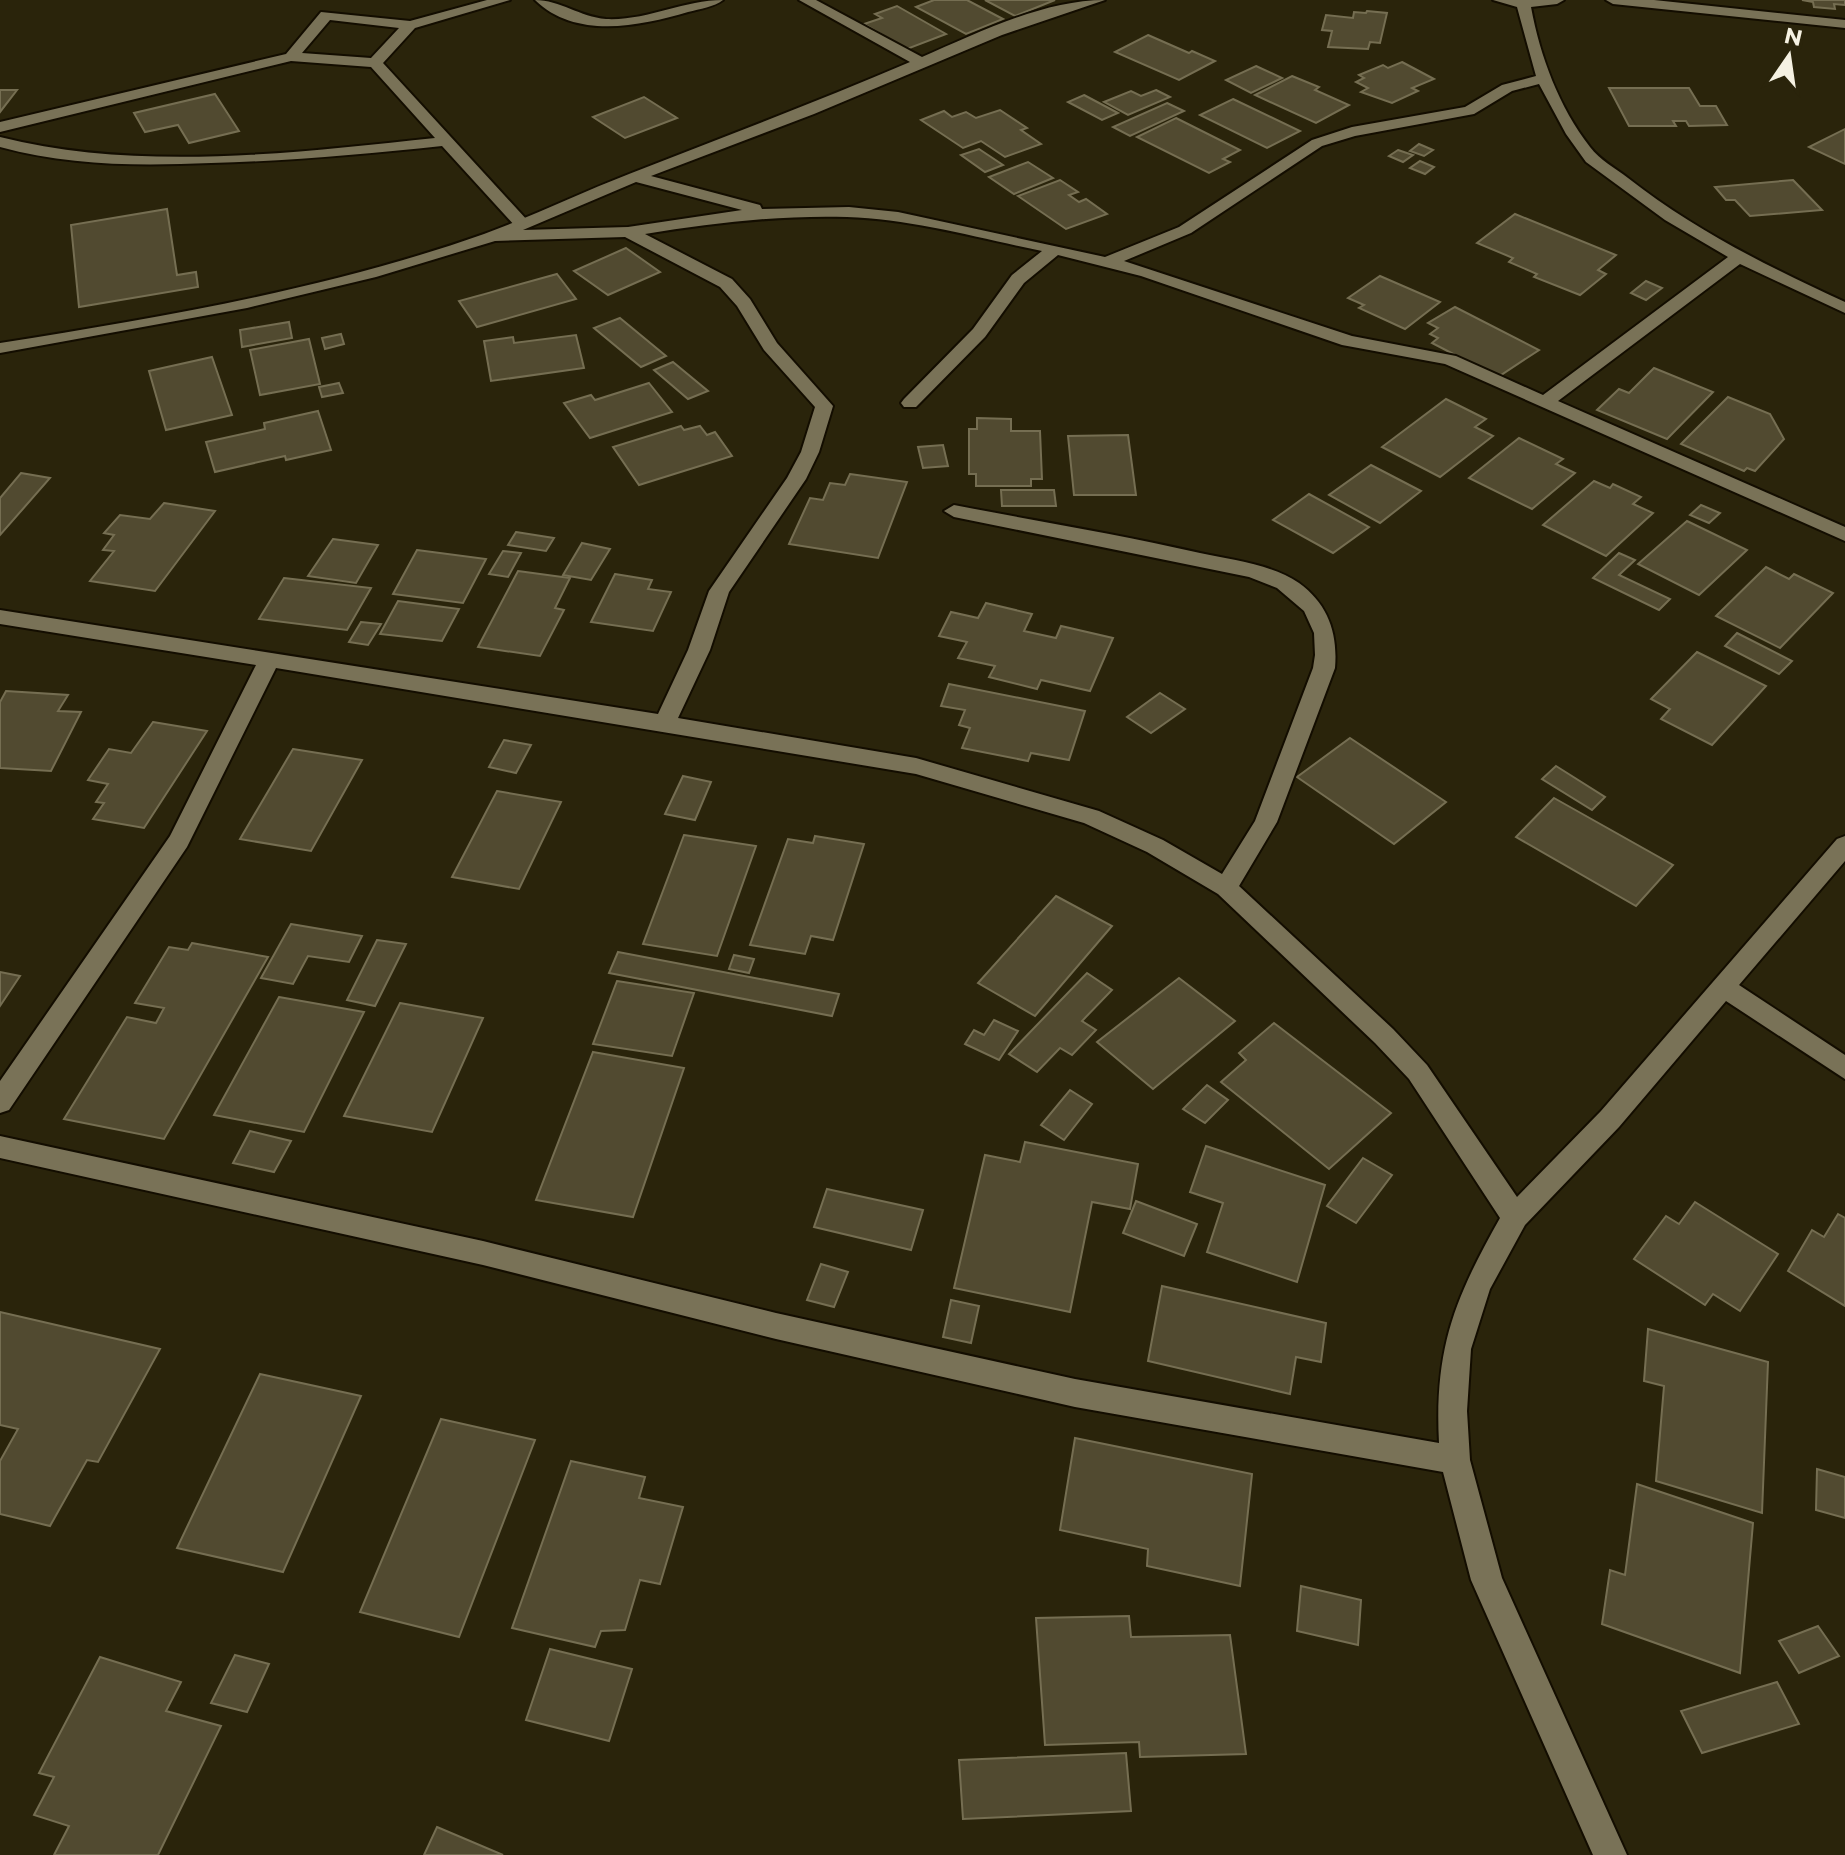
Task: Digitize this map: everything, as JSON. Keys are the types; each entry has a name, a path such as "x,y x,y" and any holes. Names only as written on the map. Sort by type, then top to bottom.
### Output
{"street":[{"path":"313,0 326,15 410,25 503,0"},
{"path":"542,0 560,13 584,22 605,25 716,0"},
{"path":"806,0 919,61"},
{"path":"0,348 104,332 342,281 491,236 635,177 775,126 919,61 1001,29 1098,0"},
{"path":"1500,0 1557,0"},
{"path":"1613,0 1845,24"},
{"path":"1523,2 1543,79 1586,153 1633,191 1739,257 1845,308"},
{"path":"291,57 326,15"},
{"path":"375,63 410,25"},
{"path":"0,127 291,57 375,63 522,224"},
{"path":"1109,261 1185,230 1317,143 1352,132 1469,111 1507,88 1543,79"},
{"path":"0,142 35,153 109,162 242,158 446,141"},
{"path":"635,177 768,213"},
{"path":"491,236 628,232 722,216 849,212 898,217 1055,249 1109,261 1348,341 1450,360 1845,535"},
{"path":"628,232 726,283 744,303 770,346 824,406 810,452 796,479 719,591 699,650 665,723"},
{"path":"910,403 979,333 1018,279 1055,249"},
{"path":"1545,402 1739,257"},
{"path":"954,511 1150,548 1250,571 1290,586 1319,615 1327,642 1324,668 1266,822 1226,888"},
{"path":"0,617 916,766 1091,817 1155,846 1226,888 1418,1072 1515,1217"},
{"path":"0,1102 179,841 270,659"},
{"path":"1610,1855 1487,1580 1455,1460 1452,1411 1457,1349 1477,1286 1515,1217 1610,1119 1845,845"},
{"path":"1723,987 1845,1068"},
{"path":"0,1147 483,1253 776,1326 1075,1393 1455,1460"}],"building":[{"path":"934,0 967,0 1003,19 966,34 916,7"},
{"path":"985,0 1055,0 1015,16"},
{"path":"1802,0 1845,0 1845,5 1834,4 1835,9 1814,7 1813,2"},
{"path":"897,6 946,34 907,49 864,24 882,18 875,14"},
{"path":"1354,12 1387,13 1380,43 1370,42 1368,49 1328,47 1332,31 1322,30 1326,15 1353,18"},
{"path":"1148,35 1215,61 1179,80 1115,52"},
{"path":"1402,62 1434,79 1412,88 1418,91 1392,103 1361,92 1368,88 1356,82 1364,78 1359,75 1383,65 1388,68"},
{"path":"1256,66 1282,78 1251,93 1226,80"},
{"path":"1292,76 1319,87 1315,90 1349,105 1316,123 1255,95"},
{"path":"1609,88 1689,88 1700,106 1716,106 1727,125 1689,126 1686,121 1673,121 1676,126 1629,126"},
{"path":"0,90 17,90 0,112"},
{"path":"1156,90 1170,97 1128,115 1104,102 1131,91 1141,96"},
{"path":"215,94 239,131 189,143 178,125 145,132 134,113"},
{"path":"1084,95 1118,113 1102,120 1068,102"},
{"path":"644,97 677,118 625,138 593,117"},
{"path":"1233,99 1300,131 1267,148 1200,115"},
{"path":"1167,103 1184,111 1130,136 1113,127"},
{"path":"1000,110 1027,128 1021,130 1041,144 1005,157 981,141 963,148 921,120 944,111 952,117 966,112 976,118"},
{"path":"1176,118 1240,150 1223,159 1230,162 1209,173 1137,137"},
{"path":"1845,129 1845,164 1809,147"},
{"path":"1419,144 1433,150 1424,156 1410,151"},
{"path":"979,149 1003,165 985,172 961,155"},
{"path":"1398,150 1413,155 1403,162 1389,156"},
{"path":"1420,161 1434,167 1425,174 1410,168"},
{"path":"1028,162 1053,178 1014,194 989,177"},
{"path":"1060,180 1078,192 1069,195 1079,202 1086,199 1107,214 1066,229 1018,196"},
{"path":"1793,180 1822,210 1750,216 1735,200 1726,200 1715,187"},
{"path":"167,209 177,275 196,272 198,287 79,307 71,225"},
{"path":"1515,214 1616,255 1598,270 1606,274 1580,295 1534,277 1537,274 1509,262 1513,258 1477,243"},
{"path":"626,248 660,272 608,295 574,271"},
{"path":"557,274 576,299 477,327 459,301"},
{"path":"1380,276 1440,302 1405,329 1359,308 1364,305 1348,298"},
{"path":"1646,281 1662,288 1646,300 1631,293"},
{"path":"1455,307 1539,350 1498,377 1432,343 1438,338 1430,334 1438,328 1428,323"},
{"path":"620,318 666,356 641,367 594,328"},
{"path":"289,322 292,338 242,347 240,330"},
{"path":"341,334 344,344 325,349 322,338"},
{"path":"576,335 584,368 491,381 484,341 513,337 514,343"},
{"path":"309,339 320,384 260,395 250,350"},
{"path":"212,357 232,415 166,430 149,371"},
{"path":"673,362 708,391 688,399 654,370"},
{"path":"1654,368 1713,392 1667,439 1597,410 1619,389 1629,393"},
{"path":"339,383 343,393 322,397 319,387"},
{"path":"649,383 672,412 590,438 564,403 591,395 595,400"},
{"path":"1728,397 1770,414 1784,439 1755,471 1747,468 1744,471 1681,444"},
{"path":"1446,399 1486,419 1475,427 1493,436 1440,477 1382,447"},
{"path":"318,411 331,450 286,460 285,456 215,472 206,442 265,429 264,423"},
{"path":"977,418 1011,419 1011,431 1040,431 1042,479 1031,479 1031,486 976,486 976,474 969,474 969,429 977,429"},
{"path":"681,426 684,430 700,426 707,435 715,432 732,456 639,485 613,447"},
{"path":"1128,435 1136,495 1074,495 1068,436"},
{"path":"1519,438 1563,459 1556,464 1575,473 1532,509 1469,478"},
{"path":"943,445 948,466 923,468 918,447"},
{"path":"1371,465 1421,491 1380,523 1329,495"},
{"path":"21,473 50,478 0,535 0,498"},
{"path":"850,474 907,482 878,558 789,544 810,498 823,500 830,483 845,485"},
{"path":"1594,481 1610,488 1613,484 1641,497 1633,504 1653,513 1606,556 1543,525"},
{"path":"1001,490 1054,490 1056,506 1002,506"},
{"path":"1309,494 1369,527 1333,553 1273,520"},
{"path":"164,503 215,511 155,591 90,581 114,551 103,550 114,535 104,533 120,515 150,519"},
{"path":"1701,505 1720,513 1709,523 1690,515"},
{"path":"1687,521 1747,550 1699,595 1638,564"},
{"path":"516,532 554,538 546,551 508,545"},
{"path":"333,539 378,545 356,583 308,576"},
{"path":"582,543 610,549 591,580 563,575"},
{"path":"417,550 486,559 463,603 393,594"},
{"path":"503,551 521,553 508,577 489,574"},
{"path":"1619,553 1635,560 1619,575 1670,599 1659,610 1593,578"},
{"path":"1766,567 1789,579 1794,574 1833,593 1780,648 1716,616"},
{"path":"518,571 570,578 555,608 564,610 540,656 478,647"},
{"path":"615,574 652,580 648,589 671,592 653,631 591,622"},
{"path":"284,578 371,588 347,630 259,619"},
{"path":"398,601 459,609 442,641 380,634"},
{"path":"986,603 1032,614 1024,631 1056,638 1061,626 1113,638 1090,691 1041,680 1037,689 989,677 995,666 958,658 967,642 939,636 951,612 978,618"},
{"path":"361,622 381,624 368,645 349,642"},
{"path":"1737,633 1792,661 1779,674 1725,646"},
{"path":"1697,652 1766,686 1712,745 1661,719 1670,709 1651,699"},
{"path":"949,684 1085,711 1069,760 1031,753 1028,761 962,748 970,728 959,725 965,710 941,706"},
{"path":"6,691 68,695 58,711 81,712 51,771 0,768 0,702"},
{"path":"1160,693 1185,709 1151,733 1127,717"},
{"path":"153,722 207,731 144,828 93,819 104,803 96,802 108,784 88,780 109,749 131,753"},
{"path":"1350,738 1446,802 1394,844 1297,777"},
{"path":"504,740 531,745 516,773 489,767"},
{"path":"293,749 362,760 311,851 240,839"},
{"path":"1556,766 1605,797 1592,810 1542,779"},
{"path":"683,776 711,782 695,820 665,814"},
{"path":"497,791 561,802 519,889 452,877"},
{"path":"1554,798 1673,865 1636,906 1516,837"},
{"path":"684,835 756,846 717,956 643,944"},
{"path":"815,836 864,844 833,940 811,936 805,954 750,945 788,839 813,843"},
{"path":"1056,896 1112,926 1035,1016 978,983"},
{"path":"291,924 362,936 349,962 308,956 293,984 261,978"},
{"path":"377,940 406,944 375,1006 347,1000"},
{"path":"192,943 268,957 164,1139 64,1119 127,1017 156,1023 164,1008 135,1003 169,947 188,950"},
{"path":"618,952 839,994 832,1016 609,973"},
{"path":"734,955 754,959 749,973 729,969"},
{"path":"0,972 20,976 0,1006"},
{"path":"1087,973 1112,990 1082,1021 1096,1030 1072,1055 1060,1048 1037,1072 1009,1054"},
{"path":"1179,978 1235,1021 1153,1089 1097,1042"},
{"path":"617,981 694,993 672,1056 593,1044"},
{"path":"279,997 364,1012 304,1132 214,1115"},
{"path":"400,1003 483,1018 432,1132 344,1116"},
{"path":"994,1020 1018,1031 999,1060 965,1044 974,1030 984,1035"},
{"path":"1274,1023 1391,1113 1329,1169 1221,1082 1246,1060 1239,1053"},
{"path":"593,1052 684,1068 633,1217 536,1200"},
{"path":"1207,1085 1228,1100 1205,1123 1183,1109"},
{"path":"1070,1090 1092,1104 1064,1140 1041,1125"},
{"path":"250,1131 291,1141 274,1172 233,1163"},
{"path":"1025,1142 1138,1164 1130,1209 1092,1202 1070,1312 954,1288 985,1155 1020,1162"},
{"path":"1206,1146 1325,1185 1297,1282 1207,1252 1223,1203 1190,1192"},
{"path":"1363,1158 1392,1175 1356,1223 1327,1206"},
{"path":"827,1189 923,1210 911,1250 814,1227"},
{"path":"1136,1201 1197,1224 1184,1256 1123,1233"},
{"path":"1695,1202 1778,1254 1740,1311 1713,1294 1705,1305 1634,1259 1666,1216 1679,1224"},
{"path":"1838,1214 1845,1218 1845,1306 1788,1271 1812,1230 1824,1237"},
{"path":"821,1264 848,1272 834,1307 807,1300"},
{"path":"1162,1286 1326,1323 1321,1362 1296,1357 1290,1394 1148,1361"},
{"path":"951,1300 979,1306 971,1343 943,1337"},
{"path":"0,1312 160,1349 98,1462 87,1460 50,1526 0,1514 0,1461 18,1429 0,1425"},
{"path":"1648,1329 1768,1362 1762,1513 1656,1481 1664,1386 1644,1381"},
{"path":"260,1374 361,1396 283,1572 177,1548"},
{"path":"441,1419 535,1440 459,1637 360,1612"},
{"path":"1075,1438 1252,1474 1240,1586 1147,1566 1148,1549 1060,1530"},
{"path":"571,1461 645,1477 639,1498 683,1507 660,1584 640,1580 625,1630 601,1631 595,1647 512,1628"},
{"path":"1817,1469 1845,1477 1845,1518 1816,1510"},
{"path":"1637,1484 1753,1523 1740,1673 1602,1624 1610,1570 1625,1575"},
{"path":"1301,1586 1361,1600 1358,1645 1297,1631"},
{"path":"1129,1616 1131,1637 1230,1635 1246,1754 1140,1757 1139,1742 1045,1745 1036,1618"},
{"path":"1818,1626 1839,1656 1799,1673 1779,1641"},
{"path":"550,1649 632,1669 609,1741 526,1720"},
{"path":"235,1655 269,1664 247,1712 211,1703"},
{"path":"100,1657 181,1682 166,1711 221,1726 158,1855 54,1855 69,1826 34,1815 54,1777 39,1773"},
{"path":"1777,1682 1799,1724 1702,1753 1681,1711"},
{"path":"1126,1753 1131,1811 963,1819 959,1760"},
{"path":"437,1827 503,1855 424,1855"}]}
